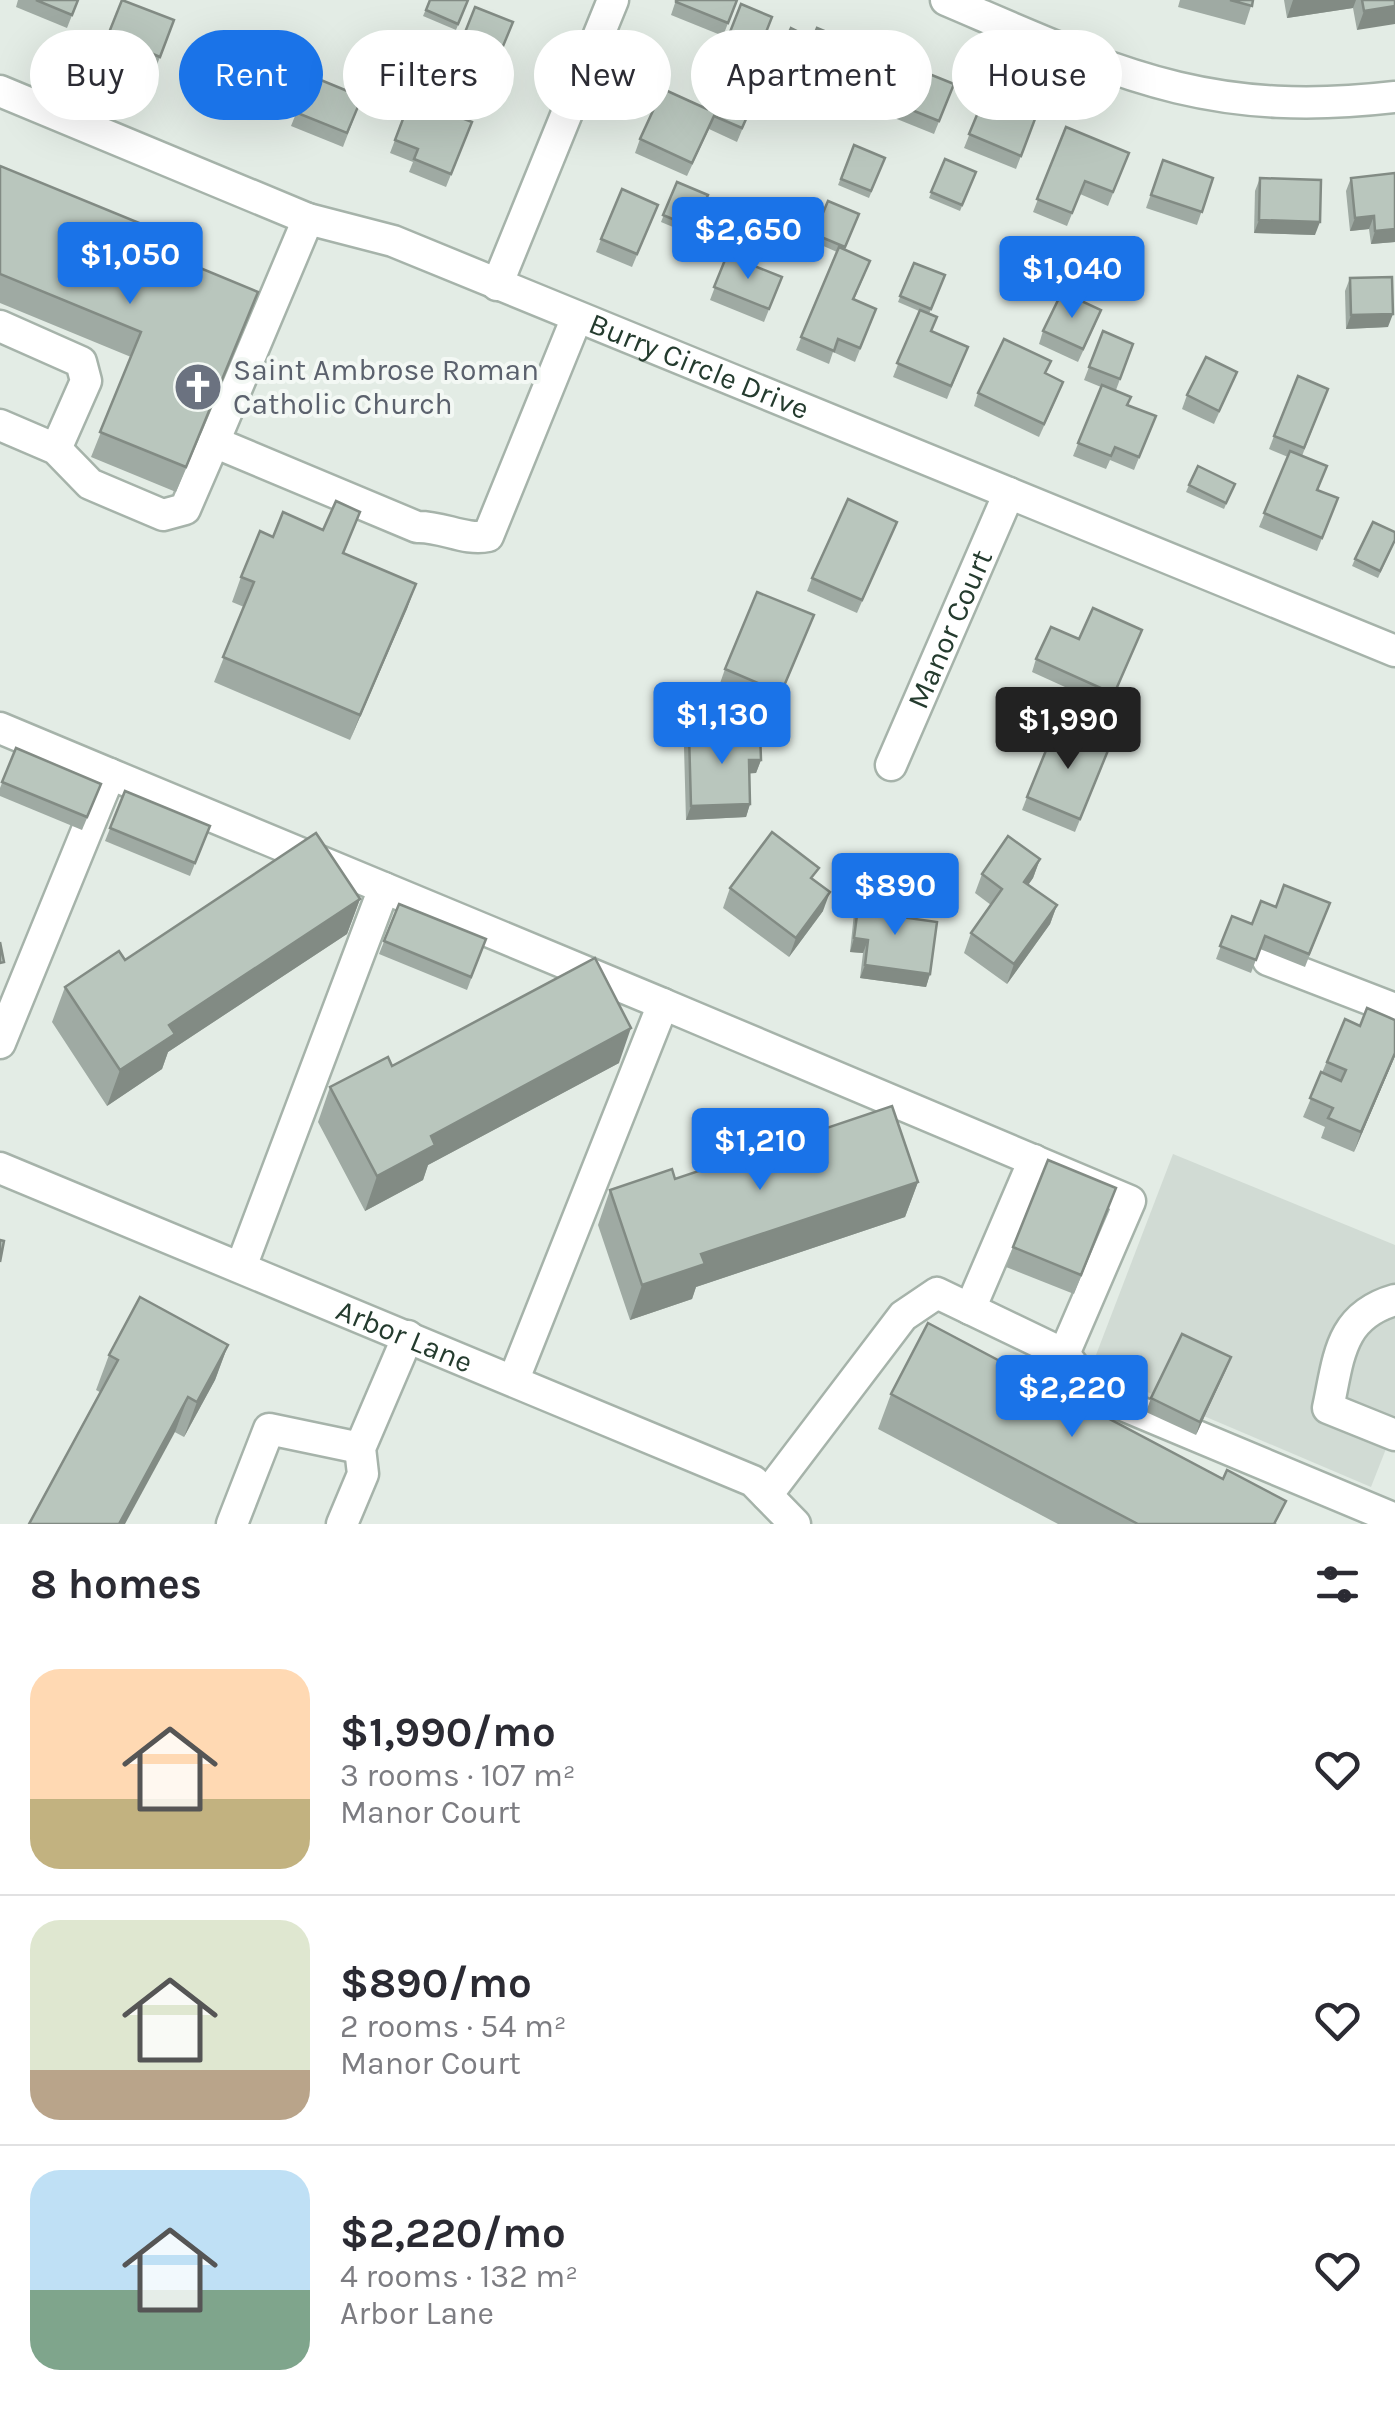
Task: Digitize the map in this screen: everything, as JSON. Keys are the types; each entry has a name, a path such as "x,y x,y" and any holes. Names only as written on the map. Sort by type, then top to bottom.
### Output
{"street":[{"path":"497,285 613,0"},
{"path":"946,0 1106,69 1194,95 1302,105 1395,97"},
{"name":"Burry Circle Drive","path":"0,91 308,218 393,242 1395,651"},
{"path":"0,425 56,449 90,484 163,515 185,509 308,218"},
{"path":"214,442 417,527 442,526 474,539 488,536 577,317"},
{"path":"0,326 81,362 86,380 56,449"},
{"name":"Manor Court","path":"891,765 1009,493"},
{"path":"0,728 1130,1201 1064,1354"},
{"path":"0,1044 110,774"},
{"path":"241,1267 384,888"},
{"path":"1268,960 1395,1009"},
{"path":"514,1379 663,1004"},
{"path":"970,1309 1034,1160"},
{"name":"Arbor Lane","path":"0,1168 514,1379 753,1482 796,1524"},
{"path":"767,1495 903,1316 937,1293 1064,1354 1094,1394 1395,1519"},
{"path":"1395,1300 1372,1306 1350,1326 1328,1408 1395,1435"},
{"path":"342,1524 364,1474 360,1448 408,1336"},
{"path":"232,1524 269,1429 360,1448"}],"shaded area":[{"path":"1173,1154 1395,1245 1395,1426 1371,1487 1091,1368"}],"building":[{"path":"36,0 78,0 72,15"},
{"path":"122,0 174,20 160,57 159,30 110,30"},
{"path":"430,0 468,0 458,24 426,10"},
{"path":"676,0 737,0 728,23"},
{"path":"1230,0 1253,0 1252,6"},
{"path":"1362,0 1395,0 1395,6 1364,11"},
{"path":"741,4 772,17 767,30 731,30"},
{"path":"475,7 513,22 510,30 466,30"},
{"path":"932,75 952,83 939,121 932,118"},
{"path":"323,81 343,89 343,120 352,120 347,133 315,120 323,120"},
{"path":"671,93 691,102 691,120 712,120 692,163 640,139 649,120 671,120"},
{"path":"403,120 472,122 451,174 414,159 418,149 395,140"},
{"path":"723,120 746,120 742,128"},
{"path":"975,120 1035,120 1021,156 969,134"},
{"path":"1066,127 1129,153 1113,192 1085,181 1072,213 1037,199"},
{"path":"854,145 885,158 871,191 841,179"},
{"path":"945,159 976,172 962,205 931,192"},
{"path":"1163,160 1213,178 1202,212 1151,195"},
{"path":"0,166 183,241 176,258 258,292 186,467 100,432 141,332 0,274"},
{"path":"1395,173 1395,229 1375,231 1374,216 1355,218 1351,178"},
{"path":"1260,178 1321,180 1320,222 1259,220"},
{"path":"677,182 708,195 694,228 663,215"},
{"path":"622,189 658,205 637,254 601,239"},
{"path":"828,201 859,214 845,247 814,234"},
{"path":"713,203 744,216 731,249 700,236"},
{"path":"839,247 870,261 853,299 876,309 860,348 838,339 834,351 801,337"},
{"path":"727,255 782,277 769,309 714,287"},
{"path":"914,263 945,275 931,309 900,296"},
{"path":"1392,277 1393,314 1351,315 1350,278"},
{"path":"1062,292 1101,310 1083,349 1043,331"},
{"path":"920,310 937,317 931,331 968,347 951,386 897,363"},
{"path":"1103,331 1133,344 1120,379 1089,367"},
{"path":"1004,339 1051,361 1045,373 1063,382 1044,424 978,393"},
{"path":"1206,357 1237,372 1219,411 1187,395"},
{"path":"1298,376 1328,389 1304,448 1274,436"},
{"path":"1102,385 1131,397 1127,405 1156,416 1139,457 1115,447 1111,456 1078,443"},
{"path":"1290,451 1327,466 1317,490 1338,498 1322,538 1264,513"},
{"path":"1198,466 1235,484 1226,503 1189,485"},
{"path":"848,499 897,522 862,600 812,578"},
{"path":"336,501 360,512 343,553 416,584 360,715 223,657 254,582 241,577 260,531 273,537 283,512 323,530"},
{"path":"1373,522 1395,532 1380,571 1355,559"},
{"path":"757,592 814,615 781,693 725,669"},
{"path":"1093,608 1142,630 1114,694 1036,659 1051,627 1079,639"},
{"path":"1056,726 1109,748 1080,819 1027,797"},
{"path":"760,731 761,760 749,760 750,804 691,806 689,734"},
{"path":"16,748 101,784 87,817 2,782"},
{"path":"125,791 210,826 195,863 110,828"},
{"path":"772,832 819,868 811,878 830,892 796,938 730,888"},
{"path":"316,833 360,899 169,1025 175,1034 120,1070 65,987 119,951 125,960"},
{"path":"1008,836 1040,859 1024,882 1057,905 1014,964 971,933 1002,889 982,874"},
{"path":"1284,885 1330,903 1309,954 1265,936 1256,960 1220,946 1232,916 1252,924 1261,901 1276,907"},
{"path":"859,900 903,905 901,917 937,922 930,974 865,965 868,940 854,938"},
{"path":"399,904 486,939 471,977 384,941"},
{"path":"595,958 631,1028 431,1136 435,1145 377,1176 330,1087 388,1057 392,1066"},
{"path":"1367,1008 1395,1020 1395,1053 1361,1132 1328,1118 1333,1108 1310,1098 1321,1072 1341,1081 1346,1070 1327,1062 1345,1019 1360,1026"},
{"path":"892,1106 918,1182 701,1254 705,1264 642,1285 610,1190 672,1169 675,1179"},
{"path":"1048,1160 1116,1188 1081,1275 1013,1247"},
{"path":"140,1297 228,1345 197,1402 188,1397 119,1524 29,1524 118,1360 109,1355"},
{"path":"928,1323 1223,1479 1227,1470 1286,1501 1274,1524 1138,1524 891,1394"},
{"path":"1182,1334 1231,1357 1200,1422 1151,1398"}],"place":[{"name":"Saint Ambrose Roman Catholic Church","path":"198,387"}]}
